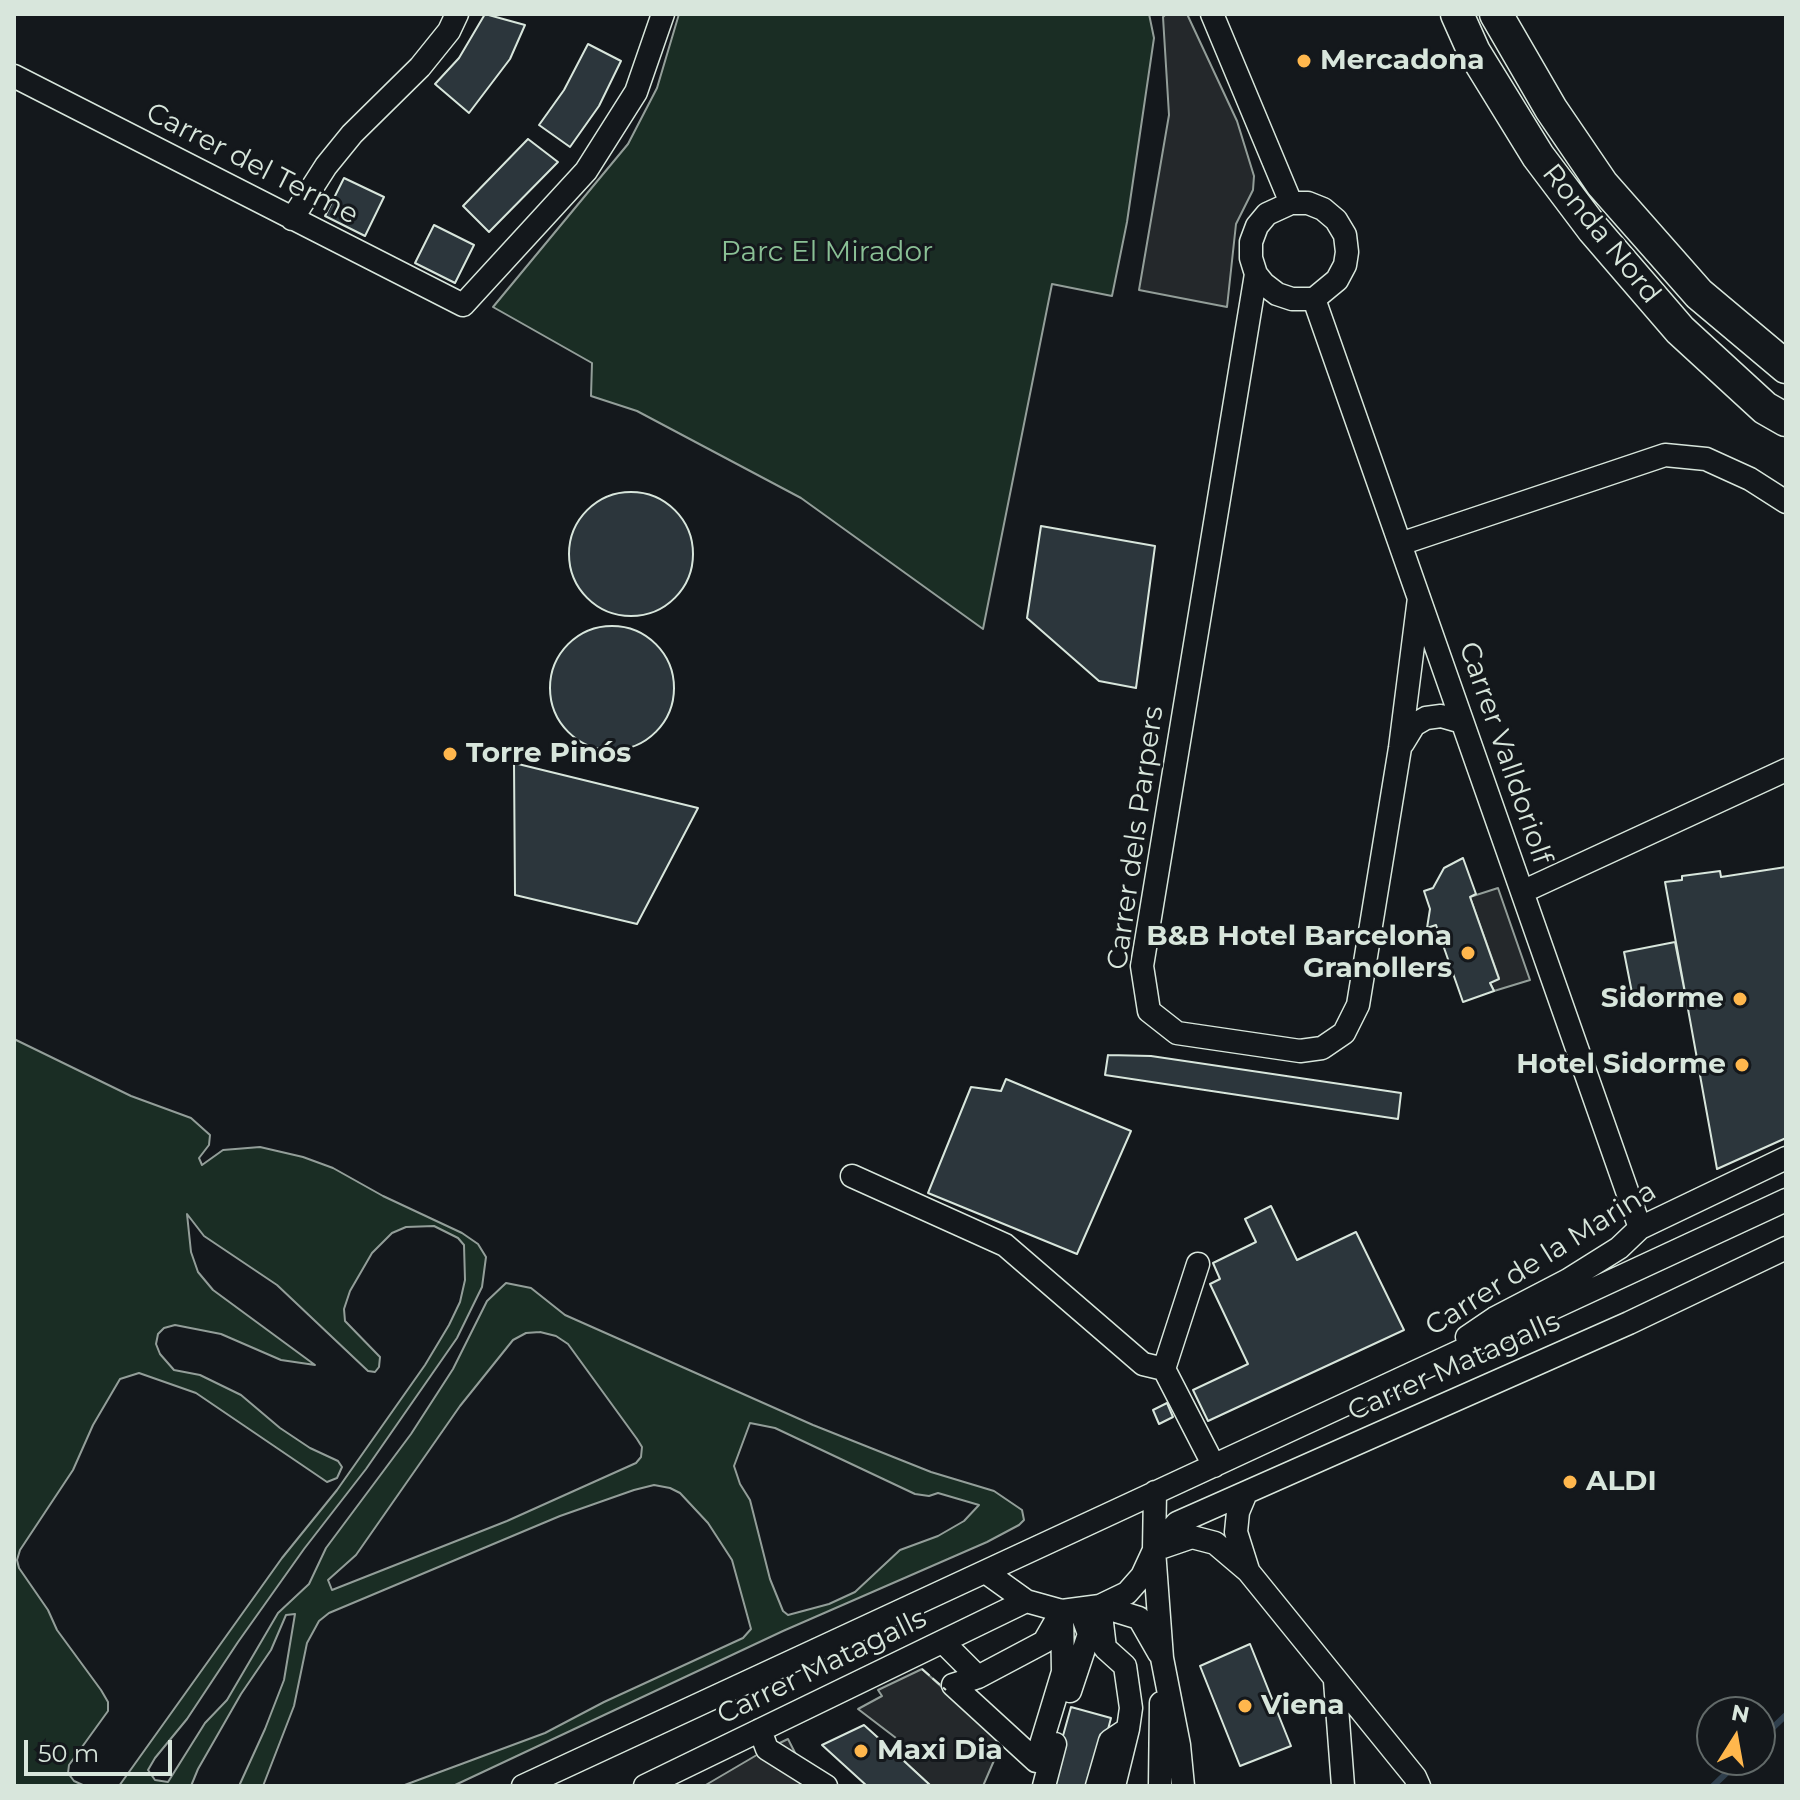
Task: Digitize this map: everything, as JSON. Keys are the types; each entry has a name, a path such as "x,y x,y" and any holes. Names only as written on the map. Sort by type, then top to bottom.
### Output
{"highway":[{"name":"Ronda Nord","path":"1457,14 1474,52 1538,156 1593,229 1680,330 1779,418"},
{"name":"Ronda Nord","path":"1496,14 1551,109 1612,196 1699,294 1786,367"}],"street":[{"path":"292,219 326,166 352,134 420,67 449,31 457,14"},
{"name":"Carrer del Terme","path":"14,76 463,305 586,171 636,92 663,14"},
{"path":"1212,14 1291,203"},
{"path":"1291,203 1308,203 1323,209 1336,220 1345,235 1345,265 1337,280 1314,299 1292,299 1277,294 1256,274 1251,258 1251,242 1257,226 1267,214 1291,203"},
{"name":"Carrer dels Parpers","path":"1256,274 1142,966 1149,1011 1177,1033 1300,1051 1322,1048 1344,1033 1358,1005 1400,748 1419,598"},
{"name":"Carrer Valldoriolf","path":"1314,299 1640,1228"},
{"path":"1400,544 1665,455 1706,459 1750,479 1786,502"},
{"path":"1400,748 1414,725 1426,718 1441,716 1462,722"},
{"path":"1522,892 1786,770"},
{"name":"Carrer de la Marina","path":"1415,1373 1495,1318 1568,1280 1619,1248 1640,1228 1786,1158"},
{"path":"852,1176 1005,1245 1143,1364 1164,1369"},
{"path":"523,1786 1786,1200"},
{"name":"Carrer Matagalls","path":"1081,1609 1127,1593 1142,1576 1154,1550 1177,1523 1629,1323 1786,1248"},
{"path":"1198,1264 1164,1369 1214,1466"},
{"name":"Carrer Matagalls","path":"1154,1550 1155,1492"},
{"path":"1246,1493 1238,1512 1236,1532 1248,1571"},
{"path":"1160,1786 1162,1658 1154,1550 1192,1537 1215,1543 1248,1571 1335,1681 1423,1783"},
{"path":"987,1573 1026,1601 1139,1618 1162,1658 1179,1745 1183,1786"},
{"name":"Carrer Matagalls","path":"645,1786 764,1743 898,1672 943,1642 1026,1601"},
{"path":"1081,1609 1105,1648 1125,1666 1131,1708 1114,1786"},
{"path":"1044,1786 1079,1659 1089,1634 1081,1609"},
{"path":"1081,1609 1036,1761 953,1685 978,1677 1044,1642 1081,1609"},
{"path":"943,1642 978,1677"},
{"path":"1079,1659 1105,1648"},
{"path":"1335,1681 1343,1786"},
{"path":"1097,1786 1110,1741 1128,1729"},
{"path":"764,1743 826,1786"}],"green space":[{"name":"Parc El Mirador","path":"679,14 1149,14 1154,38 1127,222 1112,296 1052,284 983,629 801,498 637,411 591,396 592,363 493,307 628,144 657,88"},
{"path":"14,1039 131,1096 191,1118 210,1135 209,1145 199,1158 202,1165 223,1150 260,1147 303,1157 333,1168 383,1196 462,1233 478,1244 486,1257 482,1287 457,1338 366,1469 238,1642 187,1719 155,1758 148,1770 155,1780 168,1782 205,1723 227,1700 278,1613 309,1584 326,1548 411,1434 453,1369 487,1301 506,1283 531,1288 565,1315 813,1425 931,1472 994,1491 1022,1510 1024,1520 1019,1525 987,1542 783,1631 453,1786 402,1786 545,1733 604,1702 743,1638 751,1629 732,1560 708,1523 680,1493 670,1488 654,1485 634,1490 560,1516 329,1613 319,1621 307,1643 294,1706 263,1786 239,1786 284,1680 295,1614 286,1615 271,1650 241,1694 191,1786 119,1786 425,1365 460,1302 465,1280 464,1245 458,1238 434,1226 406,1227 392,1233 372,1253 350,1291 344,1309 345,1321 380,1357 375,1372 368,1371 277,1285 204,1236 187,1214 191,1252 198,1272 213,1290 315,1365 281,1360 221,1334 175,1325 164,1328 158,1334 156,1344 160,1354 174,1370 200,1375 241,1395 280,1428 310,1448 338,1461 342,1467 337,1478 327,1482 196,1393 139,1373 120,1379 93,1425 73,1470 20,1550 17,1560 57,1630 101,1690 108,1702 108,1711 69,1765 68,1773 74,1781 85,1786 14,1786","holes":["526,1333 556,1336 568,1344 637,1439 642,1447 641,1457 636,1463 507,1521 332,1590 328,1580 356,1555 460,1406 513,1340","750,1423 775,1428 915,1494 929,1496 938,1493 979,1505 964,1521 938,1536 900,1550 855,1592 829,1604 788,1615 783,1611 770,1579 750,1500 734,1466"]}],"shaded area":[{"path":"1166,14 1187,14 1237,121 1254,176 1253,190 1236,224 1227,307 1139,290 1169,115 1163,17"},
{"path":"1498,888 1530,980 1494,991 1490,983 1499,978 1470,897"},
{"path":"922,1669 1002,1742 983,1786 931,1786 905,1762 913,1751 858,1709 882,1696 878,1690"},
{"path":"788,1739 812,1786 704,1786 767,1749"}],"building":[{"path":"485,14 525,25 510,59 469,113 435,84 459,58"},
{"path":"588,44 621,61 599,106 570,147 539,125 564,90"},
{"path":"528,139 558,162 489,232 463,206"},
{"path":"344,178 384,197 365,236 325,216"},
{"path":"434,225 474,245 455,283 415,263"},
{"path":"631,492 655,496 675,510 689,530 693,554 689,578 675,598 655,612 631,616 607,612 587,598 573,578 569,554 573,530 587,510 607,496"},
{"path":"1041,526 1155,546 1136,688 1099,681 1027,618"},
{"path":"612,626 636,630 656,644 670,664 674,688 670,712 656,732 636,746 612,750 588,746 568,732 554,712 550,688 554,664 568,644 588,630"},
{"path":"514,763 698,808 637,924 515,895"},
{"name":"B&B Hotel Barcelona Granollers","path":"1463,858 1476,894 1470,897 1499,979 1490,983 1494,991 1463,1002 1436,925 1427,928 1430,909 1424,891 1433,888 1444,868"},
{"name":"Hotel Sidorme","path":"1786,867 1786,1138 1717,1169 1665,882 1682,880 1682,876 1720,871 1721,877"},
{"path":"1675,942 1685,993 1634,1003 1624,952"},
{"path":"1108,1055 1151,1056 1401,1093 1398,1119 1105,1075"},
{"path":"1006,1079 1131,1131 1077,1254 928,1193 971,1087 1001,1091"},
{"path":"1271,1206 1297,1260 1356,1232 1404,1330 1208,1421 1193,1390 1248,1364 1210,1284 1220,1279 1213,1263 1256,1242 1245,1219"},
{"path":"1167,1403 1173,1417 1159,1424 1153,1410"},
{"name":"Viena","path":"1250,1644 1291,1746 1240,1766 1200,1666"},
{"path":"1071,1707 1111,1718 1093,1786 1049,1786"},
{"name":"Maxi Dia","path":"864,1725 931,1786 867,1786 822,1745"}],"waterway":[{"path":"1776,1725 1786,1715"},
{"path":"1713,1786 1723,1776"}],"fence":[{"path":"922,1669 946,1690"}],"place":[{"name":"Mercadona","path":"1304,61"},
{"name":"Torre Pinós","path":"450,754"},
{"name":"B&B Hotel Barcelona Granollers","path":"1468,953"},
{"name":"Sidorme","path":"1740,999"},
{"name":"Hotel Sidorme","path":"1742,1065"},
{"name":"ALDI","path":"1570,1482"},
{"name":"Viena","path":"1245,1706"},
{"name":"Maxi Dia","path":"861,1751"}]}
